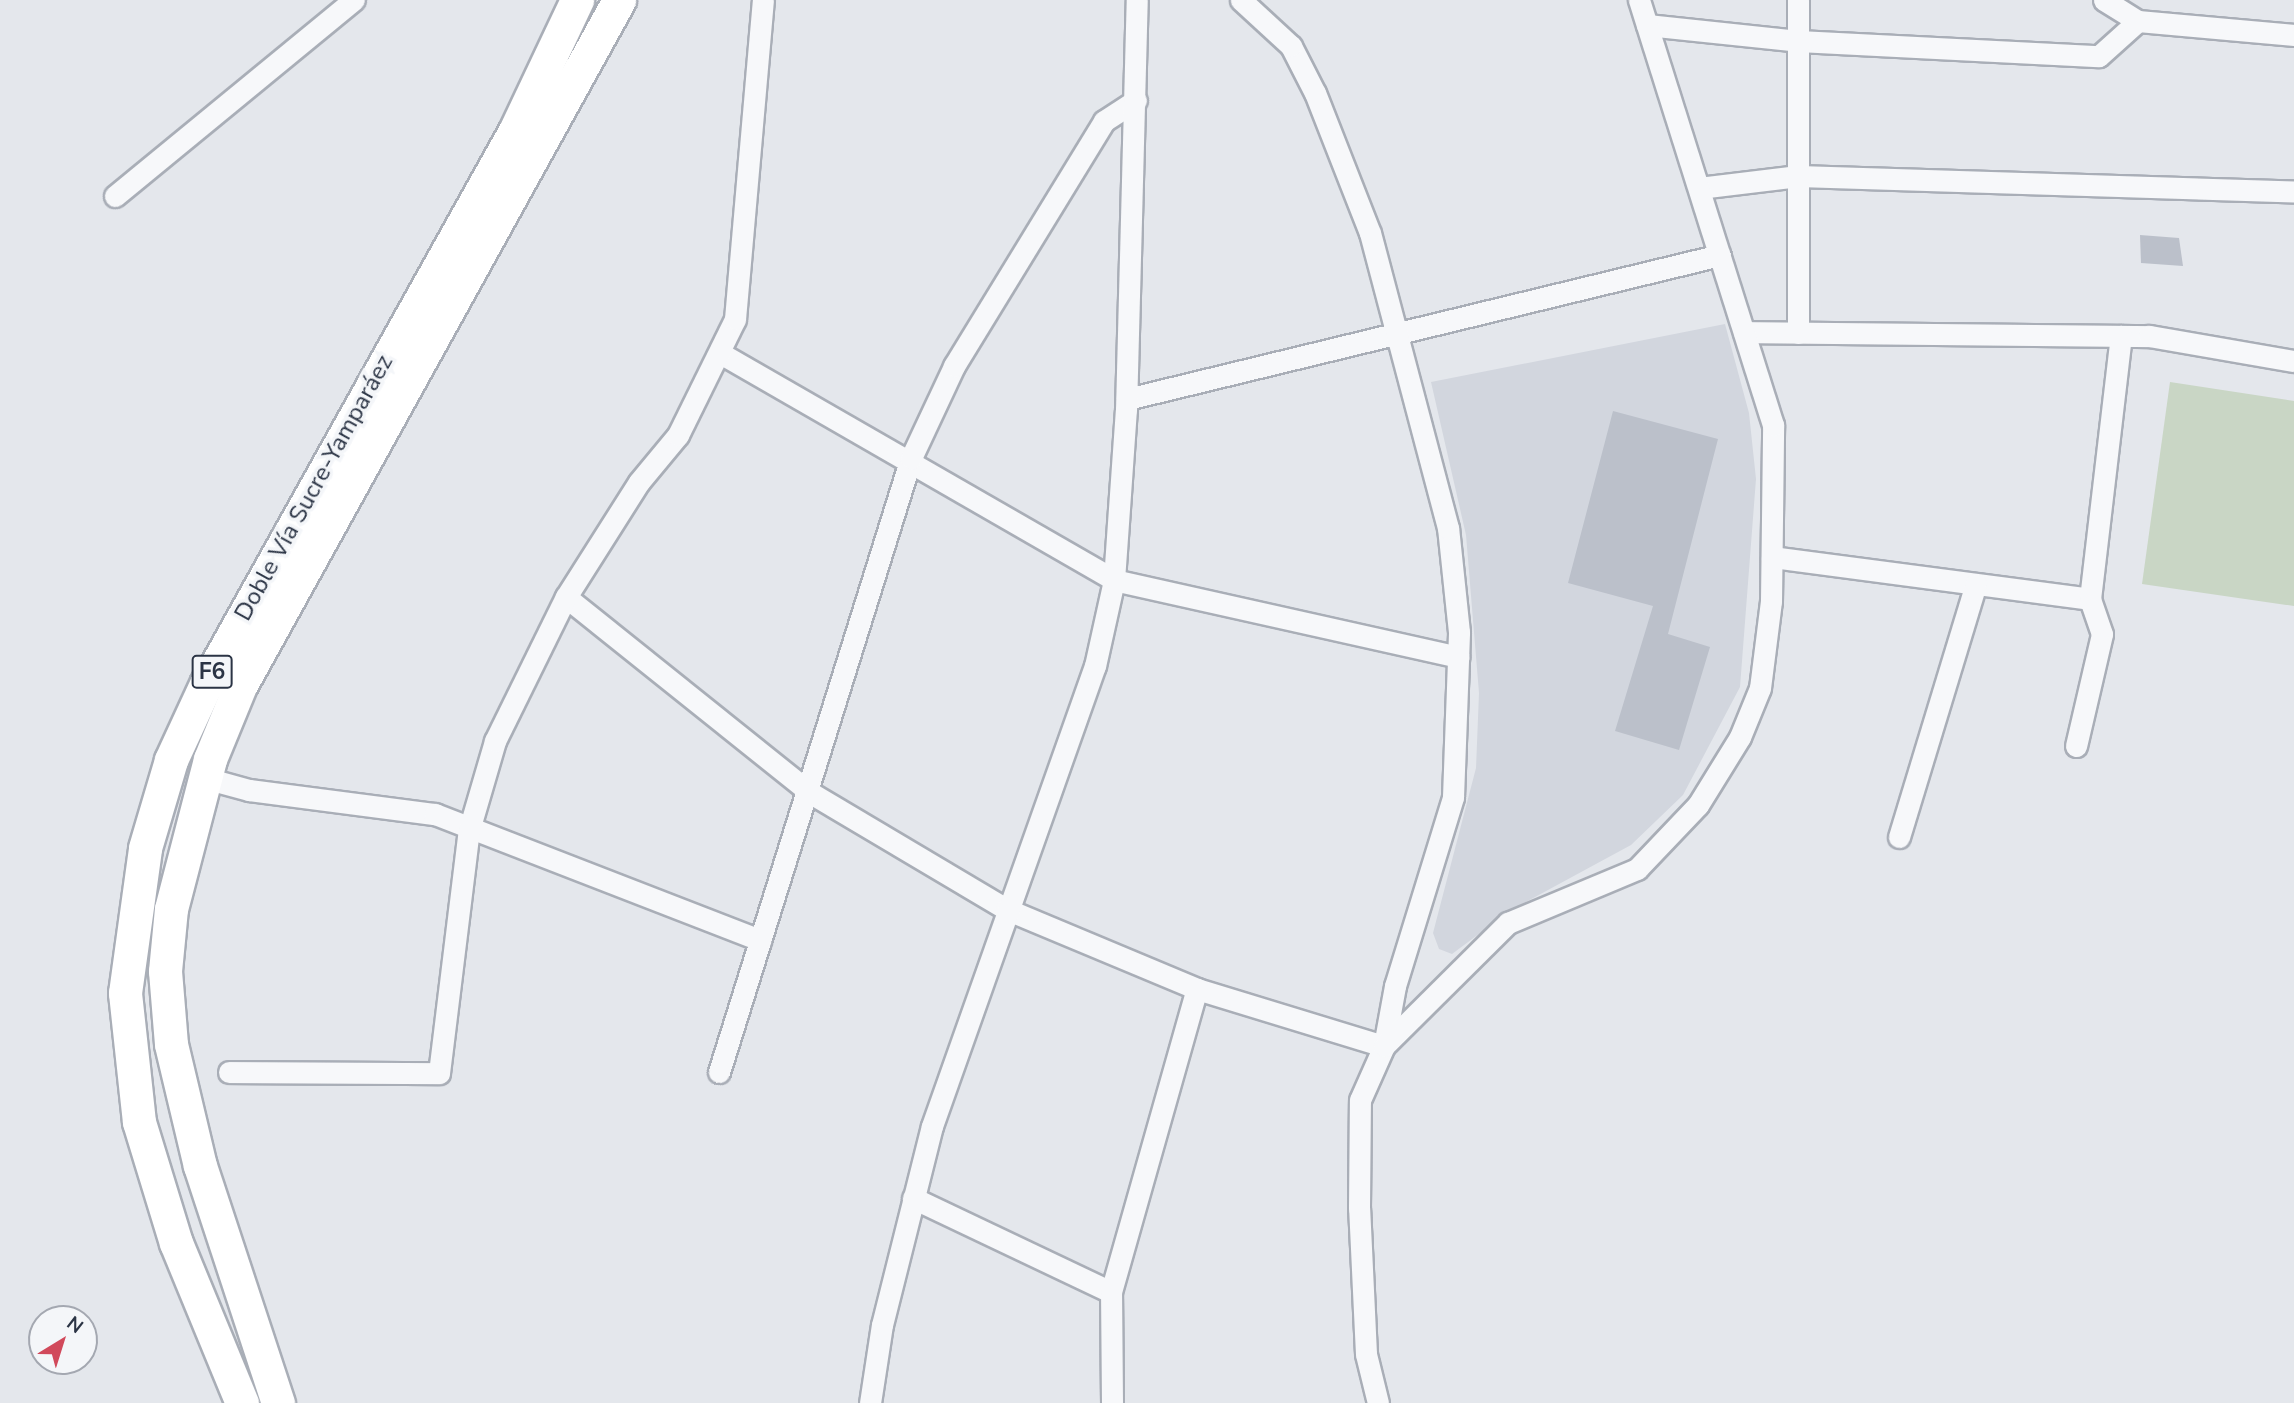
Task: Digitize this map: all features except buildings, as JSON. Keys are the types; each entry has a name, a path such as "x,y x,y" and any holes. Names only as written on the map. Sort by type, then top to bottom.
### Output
{"highway":[{"name":"Doble Vía Sucre-Yamparáez","path":"242,1403 176,1243 139,1122 125,993 145,848 171,760 207,682 516,129 577,0"},
{"name":"Doble Vía Sucre-Yamparáez","path":"278,1403 200,1167 171,1044 165,971 171,909 205,778 240,686 619,0"}],"street":[{"path":"115,196 354,0"},
{"path":"229,1072 439,1073 469,830 495,741 566,597 639,482 678,435 720,353 742,288 763,0"},
{"path":"870,1403 914,1198 1006,909 1095,666 1114,580 1127,399 1138,0"},
{"path":"1241,0 1291,46 1315,93 1370,233 1448,528 1459,657 1453,797 1395,986 1384,1046 1360,1100 1366,1354 1378,1403"},
{"path":"1384,1046 1508,923 1637,869 1698,805 1740,737 1760,688 1772,557 1773,425 1639,0"},
{"path":"1798,0 1798,333"},
{"path":"2104,0 2138,21 2294,35"},
{"path":"1647,25 1798,41 2099,56 2138,21"},
{"path":"719,1072 809,792 911,457 954,366 1104,121 1136,100"},
{"path":"1699,188 1798,176 2294,192"},
{"path":"1127,399 1720,255"},
{"path":"1744,332 2121,336 2201,341 2294,361"},
{"path":"2076,746 2102,634 2090,599 2121,336"},
{"path":"720,353 911,457 1114,580 1459,657"},
{"path":"1772,557 2090,599"},
{"path":"1899,837 1976,584"},
{"path":"566,597 809,792 1006,909 1197,989 1384,1046"},
{"path":"205,778 249,790 435,814 469,830 761,940"},
{"path":"1112,1403 1111,1292 1197,989"},
{"path":"914,1198 1111,1292"}],"shaded area":[{"path":"1725,324 1749,413 1756,479 1740,687 1683,795 1631,845 1511,910 1452,954 1439,949 1433,933 1476,768 1479,693 1466,535 1431,382"}],"green space":[{"path":"2170,382 2294,401 2294,606 2142,584"}]}
